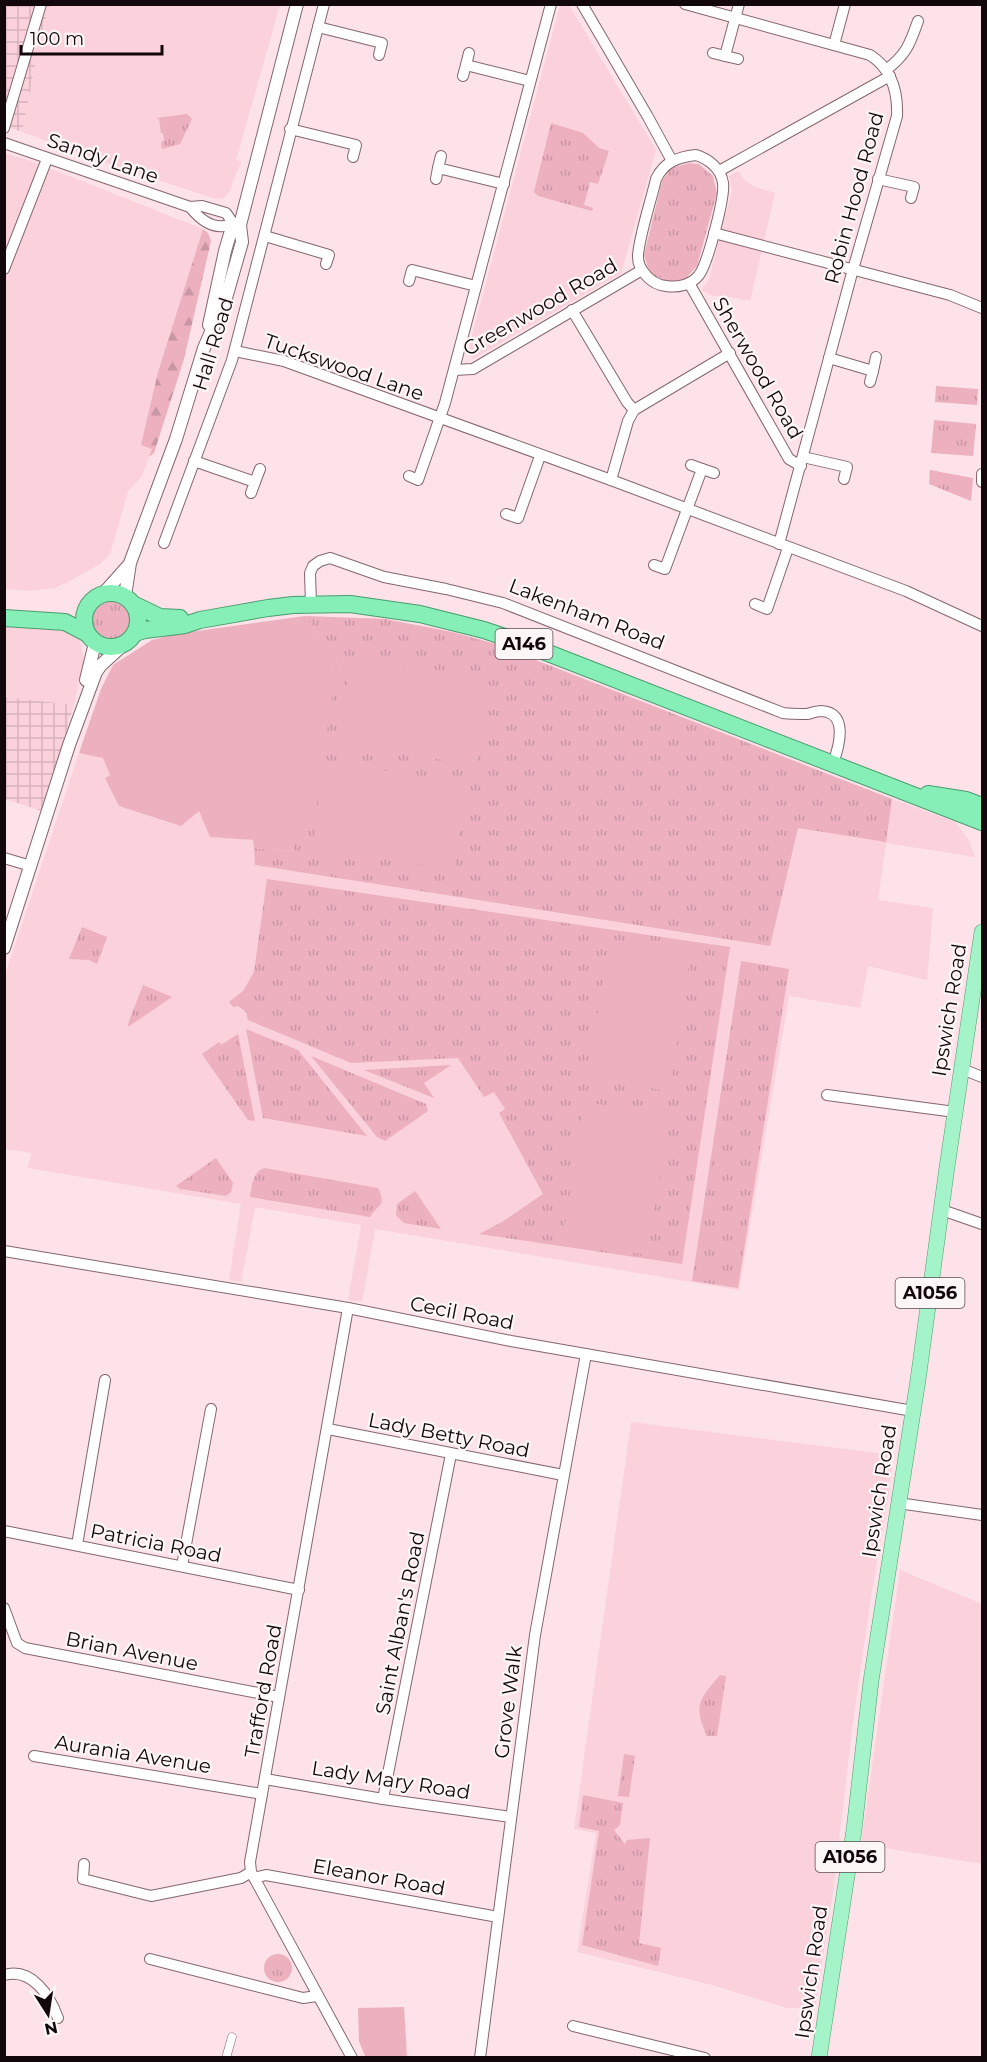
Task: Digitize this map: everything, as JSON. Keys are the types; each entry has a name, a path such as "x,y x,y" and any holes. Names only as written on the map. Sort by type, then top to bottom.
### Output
{"highway":[{"name":"A146","path":"103,594 112,593 160,617 200,620"},
{"name":"Hall Road","path":"86,609 92,599 103,594"},
{"name":"Hall Road","path":"129,600 138,616 130,639"},
{"name":"A146","path":"4,618 64,622 103,647 114,648 145,630 185,626 200,620 268,608 311,604 369,606 420,614 484,630 982,822"},
{"path":"4,609 66,613 86,609 83,620 91,638"},
{"name":"A146","path":"900,790 966,800 982,806"}],"main road":[{"name":"Ipswich Road","path":"819,2058 854,1830 871,1681 913,1411 982,932"}],"street":[{"path":"4,128 41,4"},
{"name":"Hall Road","path":"129,600 130,563 176,439 204,348 226,298 242,242 236,224 297,4"},
{"name":"Hall Road","path":"164,543 219,400 235,351 290,129 324,4"},
{"path":"440,419 551,4"},
{"path":"582,4 672,161"},
{"path":"685,4 870,55 888,73"},
{"path":"725,56 739,4"},
{"path":"834,45 845,4"},
{"path":"719,171 888,73 910,46 918,21"},
{"path":"318,27 382,43"},
{"path":"469,53 464,71 530,81"},
{"path":"713,53 738,59"},
{"name":"Robin Hood Road","path":"783,546 802,462 853,269 897,116 898,99 888,73"},
{"path":"290,129 358,140 353,157"},
{"name":"Sandy Lane","path":"4,143 190,207 202,220 222,226 236,224"},
{"path":"441,156 437,174 504,184"},
{"path":"684,156 703,157 719,171 724,191 705,264 699,275 689,283 677,287 663,286 652,281 642,270 638,256 660,171 672,161 684,156"},
{"path":"4,269 47,159"},
{"path":"878,179 914,188"},
{"path":"714,233 950,295 982,308"},
{"path":"265,236 328,259 332,243"},
{"path":"415,258 411,275 476,286"},
{"name":"Greenwood Road","path":"454,370 473,369 642,270"},
{"name":"Sherwood Road","path":"689,283 789,459 802,462"},
{"path":"572,310 634,410"},
{"name":"Tuckswood Lane","path":"235,351 284,361 611,480 906,591 982,626"},
{"path":"611,480 628,421 634,410 730,353"},
{"path":"830,358 872,376 876,357"},
{"name":"Tuckswood Lane","path":"418,480 440,419"},
{"path":"506,514 523,520 540,456"},
{"path":"194,461 253,488 260,470"},
{"path":"802,462 849,462 844,479"},
{"path":"665,569 686,510 696,467 714,473"},
{"path":"982,475 982,482"},
{"path":"755,604 772,611 783,546"},
{"name":"Lakenham Road","path":"311,604 310,573 313,566 330,558 384,577 503,603 783,713 809,714 821,711 829,713 836,718 839,726 840,742 833,763"},
{"name":"Hall Road","path":"103,594 130,563"},
{"path":"78,719 79,705 91,667 91,638"},
{"path":"4,948 78,719 85,706 96,672 130,639"},
{"path":"4,858 31,866"},
{"path":"962,1069 982,1077"},
{"path":"828,1095 955,1112"},
{"path":"942,1210 982,1224"},
{"name":"Cecil Road","path":"4,1251 348,1308 510,1341 913,1411"},
{"name":"Trafford Road","path":"253,1875 253,1840 348,1308"},
{"name":"Grove Walk","path":"480,2058 535,1635 586,1354"},
{"path":"77,1545 105,1380"},
{"path":"182,1566 211,1409"},
{"name":"Lady Betty Road","path":"328,1429 563,1475"},
{"name":"Saint Alban's Road","path":"383,1799 451,1454"},
{"path":"898,1503 982,1515"},
{"name":"Patricia Road","path":"4,1531 299,1590"},
{"name":"Brian Avenue","path":"4,1608 17,1644 26,1648 279,1697"},
{"name":"Aurania Avenue","path":"34,1756 262,1794"},
{"name":"Lady Mary Road","path":"265,1779 511,1817"},
{"name":"Eleanor Road","path":"84,1864 80,1883 151,1896 253,1875 266,1875 498,1917"},
{"path":"253,1875 285,1930 317,1996 352,2058"},
{"path":"150,1959 303,1998 317,1996"},
{"path":"4,1975 17,1974 31,1979 42,1987 52,2002 58,2018"},
{"path":"573,2026 705,2058"},
{"path":"226,2058 232,2037"}],"shaded area":[{"path":"5,5 50,5 41,35 22,132 5,126"},
{"path":"50,5 280,5 236,160 241,162 228,194 224,198 216,199 106,163 22,132 41,35"},
{"path":"560,5 569,5 656,150 621,273 473,359 467,354"},
{"path":"4,153 31,161 203,229 158,372 142,445 152,449 142,476 128,491 110,554 100,564 68,582 55,588 30,591 5,589"},
{"path":"739,171 743,179 755,187 775,193 750,301 713,296 701,290 709,279 732,190 729,176"},
{"path":"305,616 385,619 438,629 492,643 819,772 955,822 968,839 975,857 886,843 878,900 933,908 927,980 868,966 860,1008 789,996 739,1290 375,1229 362,1302 348,1300 361,1225 255,1207 241,1282 229,1280 241,1204 28,1168 31,1153 5,1149 5,975 79,753 103,757 110,775 105,777 199,811 211,837 253,840 337,660"},
{"path":"5,623 61,629 72,633 80,641 84,659 74,705 5,697"},
{"path":"5,697 74,705 42,811 5,799"},
{"path":"631,1422 893,1455 889,1494 853,1721 833,1892 815,2008 787,2008 712,1985 577,1952 596,1833 574,1829"},
{"path":"900,1570 982,1604 982,1864 861,1844"}],"green space":[{"path":"187,114 192,119 180,144 162,149 163,133 161,133 159,119 156,118"},
{"path":"551,123 583,133 599,148 609,151 598,184 590,182 584,205 593,208 592,211 538,196 534,192"},
{"path":"689,163 699,164 713,176 717,193 697,266 685,279 669,282 649,271 644,255 662,181 671,168"},
{"path":"203,229 208,233 211,241 184,359 154,453 149,457 152,449 141,445 158,372"},
{"path":"936,386 978,389 977,405 935,402"},
{"path":"934,420 976,424 973,456 931,453"},
{"path":"930,470 973,478 971,501 929,484"},
{"path":"111,599 119,600 126,605 131,612 131,628 126,635 119,640 111,641 103,640 96,635 91,628 90,620 91,612 96,605 103,600"},
{"path":"305,616 385,619 452,632 492,643 892,799 886,842 798,828 770,946 255,865 254,848 293,851 337,660"},
{"path":"305,616 337,659 316,811 329,762 467,783 454,870 315,849 314,819 301,822 293,851 254,848 253,840 210,837 199,811 181,826 119,806 105,778 110,775 103,758 79,753 101,689 113,665 152,640 176,634"},
{"path":"351,657 489,678 476,765 337,744"},
{"path":"267,879 730,947 682,1264 479,1234 502,1222 543,1194 499,1113 505,1109 494,1092 484,1097 458,1058 351,1063 248,1020 246,1012 238,1006 233,1007 229,1002 243,991 254,972"},
{"path":"82,927 107,937 97,964 89,960 69,959"},
{"path":"609,939 691,951 670,1091 588,1079"},
{"path":"741,961 789,969 738,1288 692,1281"},
{"path":"143,985 172,997 128,1027 129,1021"},
{"path":"246,1029 298,1050 367,1136 263,1118"},
{"path":"238,1034 255,1121 248,1120 202,1054 219,1042 221,1045"},
{"path":"311,1056 426,1104 428,1111 385,1141 377,1137"},
{"path":"451,1065 424,1083 434,1098 364,1070"},
{"path":"585,1102 670,1115 647,1255 562,1241"},
{"path":"216,1158 233,1183 231,1192 226,1196 180,1189 176,1186"},
{"path":"264,1168 378,1188 382,1202 370,1217 250,1197 255,1176"},
{"path":"415,1191 441,1229 404,1223 396,1215 397,1204"},
{"path":"720,1675 726,1676 717,1736 707,1736 700,1716 700,1703"},
{"path":"624,1754 635,1756 629,1797 618,1796"},
{"path":"583,1795 623,1803 620,1825 614,1830 625,1844 627,1840 650,1838 639,1943 661,1948 658,1966 582,1945 599,1831 579,1827"},
{"path":"278,1954 288,1958 292,1968 288,1978 278,1982 268,1978 264,1968 268,1958"},
{"path":"404,2007 407,2057 365,2056 359,2041 358,2008"}]}
